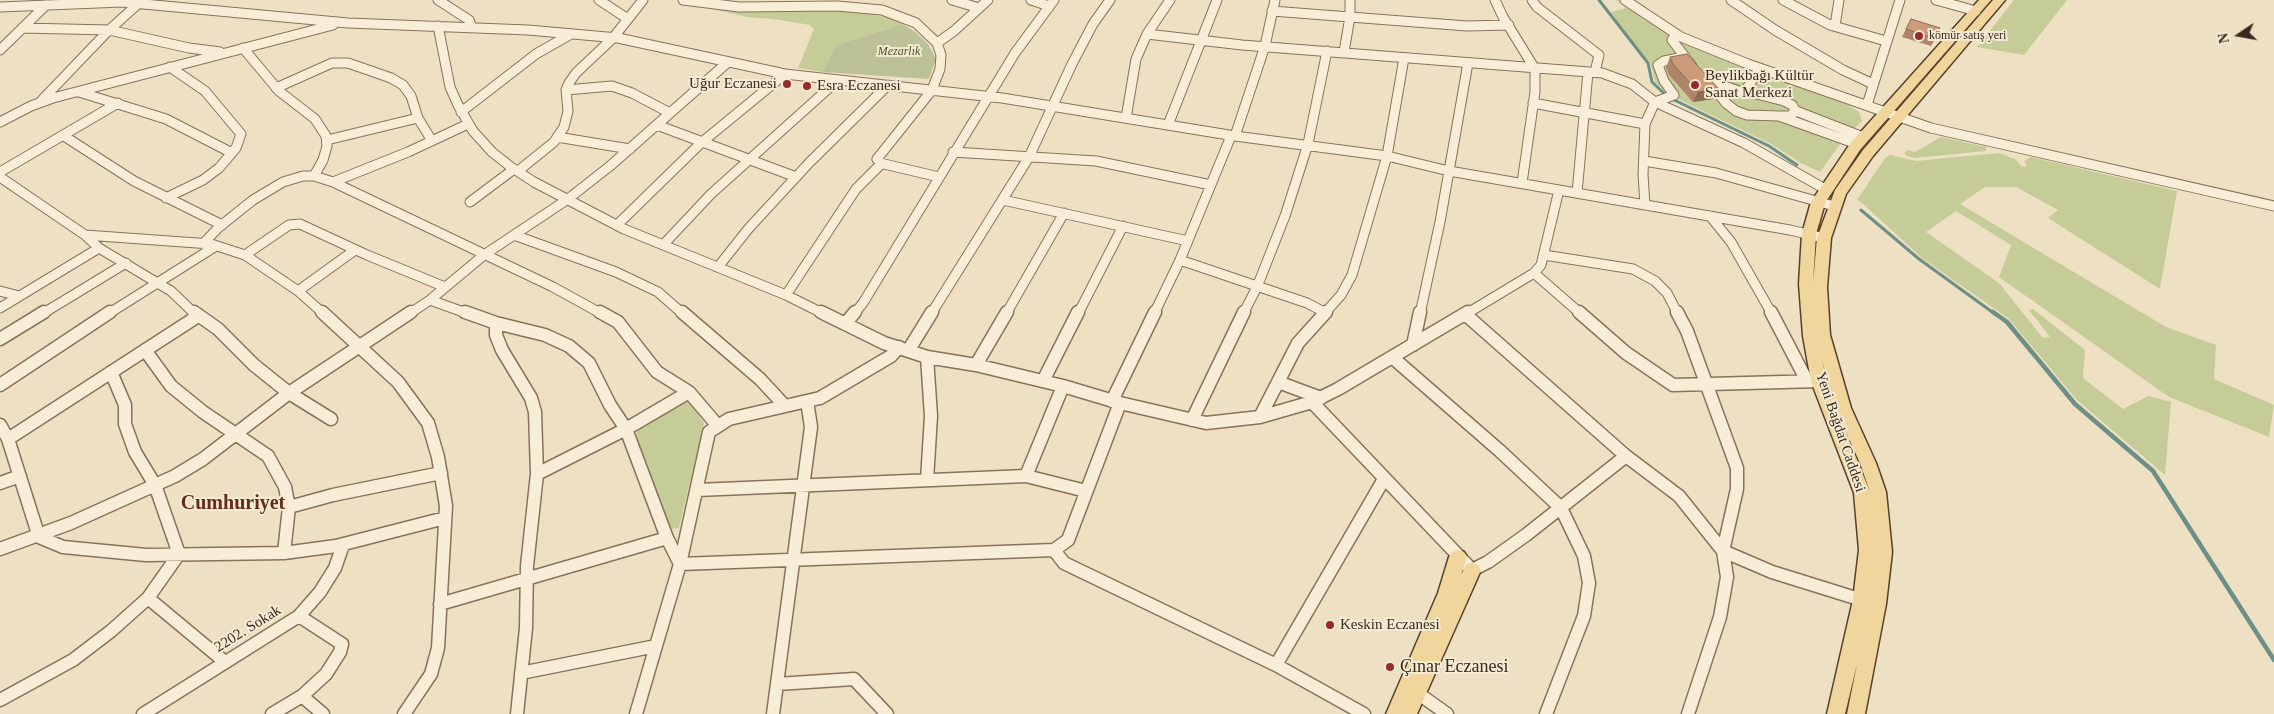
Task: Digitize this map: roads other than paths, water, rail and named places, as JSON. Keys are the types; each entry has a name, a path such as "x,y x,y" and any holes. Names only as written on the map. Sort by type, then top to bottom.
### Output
{"main road":[{"name":"Yeni Bağdat Caddesi","path":"1856,714 1877,604 1884,552 1878,492 1868,463 1843,408 1823,335 1820,287 1824,238 1840,193 1868,153 2000,0"},
{"name":"Yeni Bağdat Caddesi","path":"1836,714 1862,600 1867,550 1862,493 1813,381 1806,293 1809,234 1822,196 1860,141 1980,5"},
{"path":"1408,714 1411,689 1447,593 1458,557"},
{"path":"1395,714 1411,689 1472,570"}],"street":[{"path":"438,0 469,20 472,28"},
{"path":"470,202 541,155 557,137 564,126 568,111 566,90 576,73 613,38 642,0"},
{"path":"683,0 739,7 772,3 815,3 860,7 900,16 916,23 937,43 941,55 940,69 932,90 878,159 880,163"},
{"path":"952,0 979,8"},
{"path":"937,43 954,31 988,0"},
{"path":"845,324 863,303 953,152 1015,53 1052,3 1031,0"},
{"path":"636,714 680,564 709,432 729,419 820,398 903,349 1003,200 1029,157 1072,64 1093,24 1110,0"},
{"path":"1126,118 1136,59 1147,34 1170,0"},
{"path":"1168,125 1217,0"},
{"path":"680,564 1054,550 1068,540 1116,402 1233,136 1265,46 1275,0"},
{"path":"1344,52 1350,17 1350,0"},
{"path":"1495,0 1534,69 1534,103 1522,183"},
{"path":"1532,0 1537,7 1599,55 1592,72 1584,113 1578,193"},
{"path":"1624,0 1676,34 1760,68 1931,128 2274,206"},
{"path":"1731,0 1775,30 1843,70 1873,84"},
{"path":"1783,0 1806,14 1835,26 1886,42"},
{"path":"1835,26 1839,0"},
{"path":"1867,105 1900,0"},
{"path":"1936,0 1980,5"},
{"path":"0,7 115,1 138,4 208,5 342,22 472,28 613,38 785,74 989,97 1233,136 1308,144 1387,156 1449,171 1710,216 1824,238"},
{"path":"603,1 628,19"},
{"path":"40,102 109,30 138,4"},
{"path":"0,50 46,5"},
{"path":"1272,11 1467,26 1508,25"},
{"path":"0,122 40,102 342,22"},
{"path":"438,26 450,87 468,124 492,152 516,170 617,225 786,295 845,324 903,349 927,357 1063,386 1116,402 1192,420 1221,423 1260,417 1316,400 1534,273 1541,265 1559,190"},
{"path":"22,28 109,30 189,48 227,52"},
{"path":"461,112 536,54 571,34"},
{"path":"1147,34 1404,58 1592,72 1616,77 1632,84 1655,102 1744,143 1834,206"},
{"path":"1676,34 1672,40 1684,57 1727,104 1736,111 1747,115 1779,116 1790,116 1796,112"},
{"path":"243,48 276,88 316,119 326,136 324,160 314,176"},
{"path":"1192,420 1258,287 1285,216 1308,144 1327,51"},
{"path":"1645,205 1645,124 1655,102 1674,96 1664,81 1658,65 1664,61 1684,57"},
{"path":"1260,417 1298,343 1341,295 1352,275 1387,156 1404,58"},
{"path":"0,549 39,537 156,485 203,459 289,393 430,300 484,255 568,199 630,148 728,62"},
{"path":"276,88 332,63 348,63 391,78 403,86 411,96 418,118 432,141"},
{"path":"1413,345 1440,222 1468,63"},
{"path":"166,198 203,180 219,168 232,153 241,134 205,91 170,67"},
{"path":"1745,91 1760,68"},
{"path":"617,225 701,143 785,74"},
{"path":"1704,78 1744,93 1745,91 1784,101 1792,105 1796,112 1860,141"},
{"path":"663,245 711,194 838,80"},
{"path":"718,267 796,177 888,85"},
{"path":"566,90 612,86 632,93 670,113"},
{"path":"78,91 166,119 232,153"},
{"path":"0,172 118,103"},
{"path":"1534,103 1645,124"},
{"path":"1779,116 1860,141"},
{"path":"327,140 418,118"},
{"path":"333,182 468,124"},
{"path":"656,125 796,177"},
{"path":"64,136 134,181 222,225"},
{"path":"557,137 630,148"},
{"path":"953,152 1096,161 1211,185"},
{"path":"1644,162 1716,174 1822,196"},
{"path":"880,163 939,177"},
{"path":"786,295 818,249 838,214 880,163"},
{"path":"203,244 222,225 253,200 277,185 303,176 314,176 333,182 553,287 618,322 657,372 689,392 718,426"},
{"path":"0,177 85,235 99,248 171,291 198,316 218,329 254,365 289,393 331,419"},
{"path":"1003,200 1188,241"},
{"path":"976,366 1064,214"},
{"path":"1534,273 1626,353 1673,385 1813,381 1731,242 1710,216"},
{"path":"245,255 289,225 300,224 355,250 445,287"},
{"path":"1043,382 1123,226"},
{"path":"85,235 203,244 245,255 298,290 361,346 398,382 428,423 438,457 446,506 438,648 431,674 404,714"},
{"path":"514,236 616,272 658,292 760,379 785,406"},
{"path":"0,385 216,246"},
{"path":"0,308 99,248"},
{"path":"298,290 355,250"},
{"path":"1544,255 1633,269 1655,281 1667,292 1676,308 1708,385 1737,468 1734,508 1723,552 1727,577 1720,617 1688,714"},
{"path":"1180,260 1307,304 1324,312"},
{"path":"0,339 126,263"},
{"path":"0,291 20,296"},
{"path":"430,300 496,323 528,329 569,346 589,363 610,405 626,429 667,538 680,564"},
{"path":"1465,314 1626,456 1679,496 1723,552 1772,572 1862,600"},
{"path":"8,439 198,316"},
{"path":"496,323 496,336 502,350 531,398 535,412 537,474 527,580 526,628 517,714"},
{"path":"146,350 171,386 203,412 268,456 285,487 289,507 284,553"},
{"path":"926,480 931,416 927,357"},
{"path":"1392,357 1561,508 1584,556 1589,583 1584,616 1546,714"},
{"path":"111,372 125,405 125,424 135,452 156,485 179,554"},
{"path":"1278,382 1316,400 1384,479 1472,570 1488,562 1561,508 1626,456"},
{"path":"1026,476 1063,386"},
{"path":"537,474 626,429 689,392"},
{"path":"773,714 811,426 807,401"},
{"path":"0,426 8,439 39,537"},
{"path":"289,507 342,493 441,473"},
{"path":"0,483 20,476"},
{"path":"697,490 1026,476 1086,491"},
{"path":"1276,665 1384,479"},
{"path":"39,537 63,547 146,555 284,553 343,545 445,518"},
{"path":"440,604 667,538"},
{"name":"2202. Sokak","path":"142,714 299,616 320,592 335,568 343,545"},
{"path":"1054,550 1064,563 1276,665 1364,714"},
{"path":"0,700 73,660 111,631 148,598 179,554"},
{"path":"148,598 225,662"},
{"path":"272,714 302,696 326,674 340,652 342,644 299,616"},
{"path":"521,673 656,646"},
{"path":"778,684 854,679 887,714"},
{"path":"1411,689 1447,714"},
{"path":"302,696 322,714"}],"waterway":[{"path":"1599,0 1648,63 1652,82 1668,97 1769,146 1797,165"},
{"path":"1861,210 1919,259 1995,314"},
{"path":"1993,312 2007,322 2075,404 2153,471 2274,660"}],"place":[{"name":"kömür satış yeri","path":"1919,36"},
{"name":"Uğur Eczanesi","path":"787,84"},
{"name":"Beylikbağı Kültür Sanat Merkezi","path":"1695,85"},
{"name":"Esra Eczanesi","path":"807,86"},
{"name":"Keskin Eczanesi","path":"1330,625"},
{"name":"Çınar Eczanesi","path":"1390,667"}],"district":[{"name":"Cumhuriyet","path":"233,504"}],"park label":[{"name":"Mezarlık","path":"899,52"}]}
